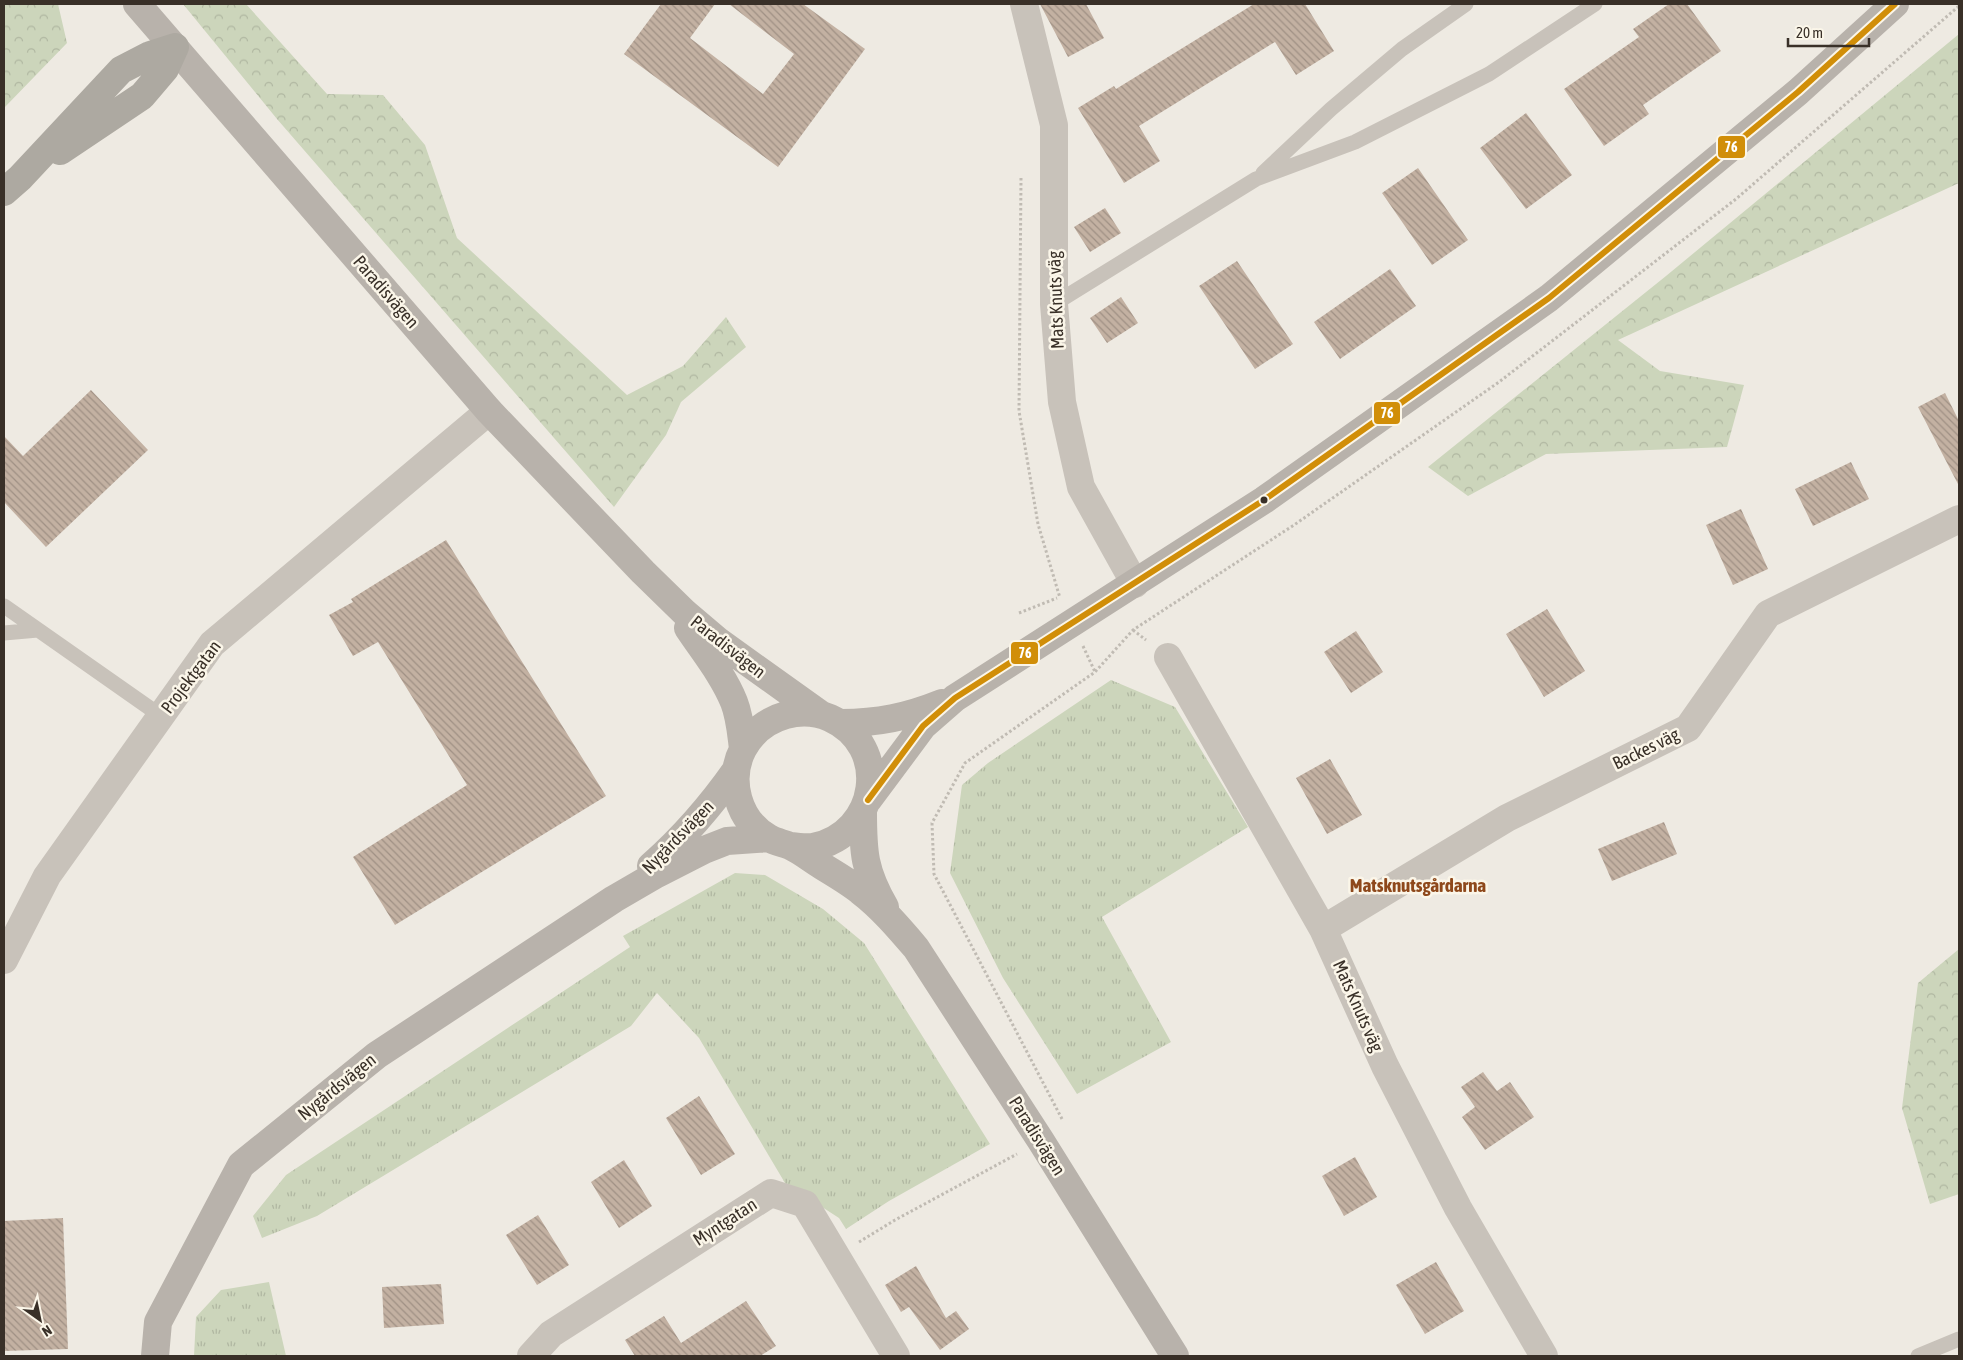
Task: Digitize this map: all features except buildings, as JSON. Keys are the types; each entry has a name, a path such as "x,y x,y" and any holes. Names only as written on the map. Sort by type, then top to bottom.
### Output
{"highway":[{"path":"12,185 121,70 150,55 175,47"}],"street":[{"name":"Paradisvägen","path":"137,4 489,411 643,572 685,613 718,641 830,718"},
{"name":"Mats Knuts väg","path":"1024,4 1054,125 1054,304 1062,402 1081,487 1135,584"},
{"path":"955,698 894,720 869,723 797,712 775,718 756,730 739,759 736,790 742,809 753,826 780,842 812,847 833,841 850,829 923,726 955,698 1264,500 1549,298 1798,92 1895,4"},
{"name":"Projektgatan","path":"4,960 47,876 212,644 489,411"},
{"name":"Backes väg","path":"1323,929 1507,818 1688,728 1768,614 1959,519"},
{"name":"Paradisvägen","path":"643,572 681,619 717,669 734,702 740,722 739,759"},
{"name":"Mats Knuts väg","path":"1168,657 1323,929 1385,1066 1458,1208 1544,1356"},
{"path":"830,718 857,738 868,757 871,779 865,806"},
{"name":"Nygårdsvägen","path":"614,899 683,836 710,806 739,759"},
{"name":"Paradisvägen","path":"865,806 866,865 875,890 893,921"},
{"name":"Nygårdsvägen","path":"155,1356 158,1322 241,1165 376,1055 614,899 657,874 704,850 727,841 780,842"},
{"name":"Paradisvägen","path":"780,842 860,890 893,921 916,948 1041,1141 1175,1356"},
{"name":"Myntgatan","path":"531,1356 551,1334 770,1193 805,1204 896,1356"}],"lane":[{"path":"1256,180 1331,109 1402,49 1466,4"},
{"path":"1054,304 1256,180 1355,142 1489,74 1595,4"},
{"path":"4,606 161,716"},
{"path":"4,633 38,630"},
{"path":"1918,1356 1959,1339"}],"path":[{"path":"837,1256 895,1220 1041,1141 1065,1125 934,874 932,823 965,763 1095,672 1133,630 1294,525 1499,382 1736,199 1959,6"},
{"path":"1021,178 1019,411 1038,524"},
{"path":"1019,612 1060,597"}],"green space":[{"path":"4,4 58,4 67,43 4,108"},
{"path":"183,4 246,4 327,94 383,95 425,145 457,238 627,395 683,366 726,317 746,347 681,402 666,435 614,507 277,119"},
{"path":"1959,34 1959,183 1618,340 1660,371 1744,385 1727,447 1546,454 1468,496 1428,467 1666,276"},
{"path":"1111,680 1175,707 1248,827 1102,917 1171,1042 1077,1094 1003,978 950,873 962,785 988,763"},
{"path":"735,873 765,875 823,909 864,943 990,1144 889,1201 846,1229 839,1218 785,1183 699,1038 657,993 631,1026 317,1216 262,1238 253,1216 286,1175 630,947 623,936"},
{"path":"1959,949 1959,1194 1930,1204 1902,1108 1918,983"},
{"path":"269,1282 286,1356 194,1356 196,1317 221,1290"}],"transit line":[{"name":"76","path":"868,800 923,726 955,698 1264,500 1549,298 1798,92 1895,4"}],"district":[{"name":"Matsknutsgårdarna","path":"1418,885"}]}
